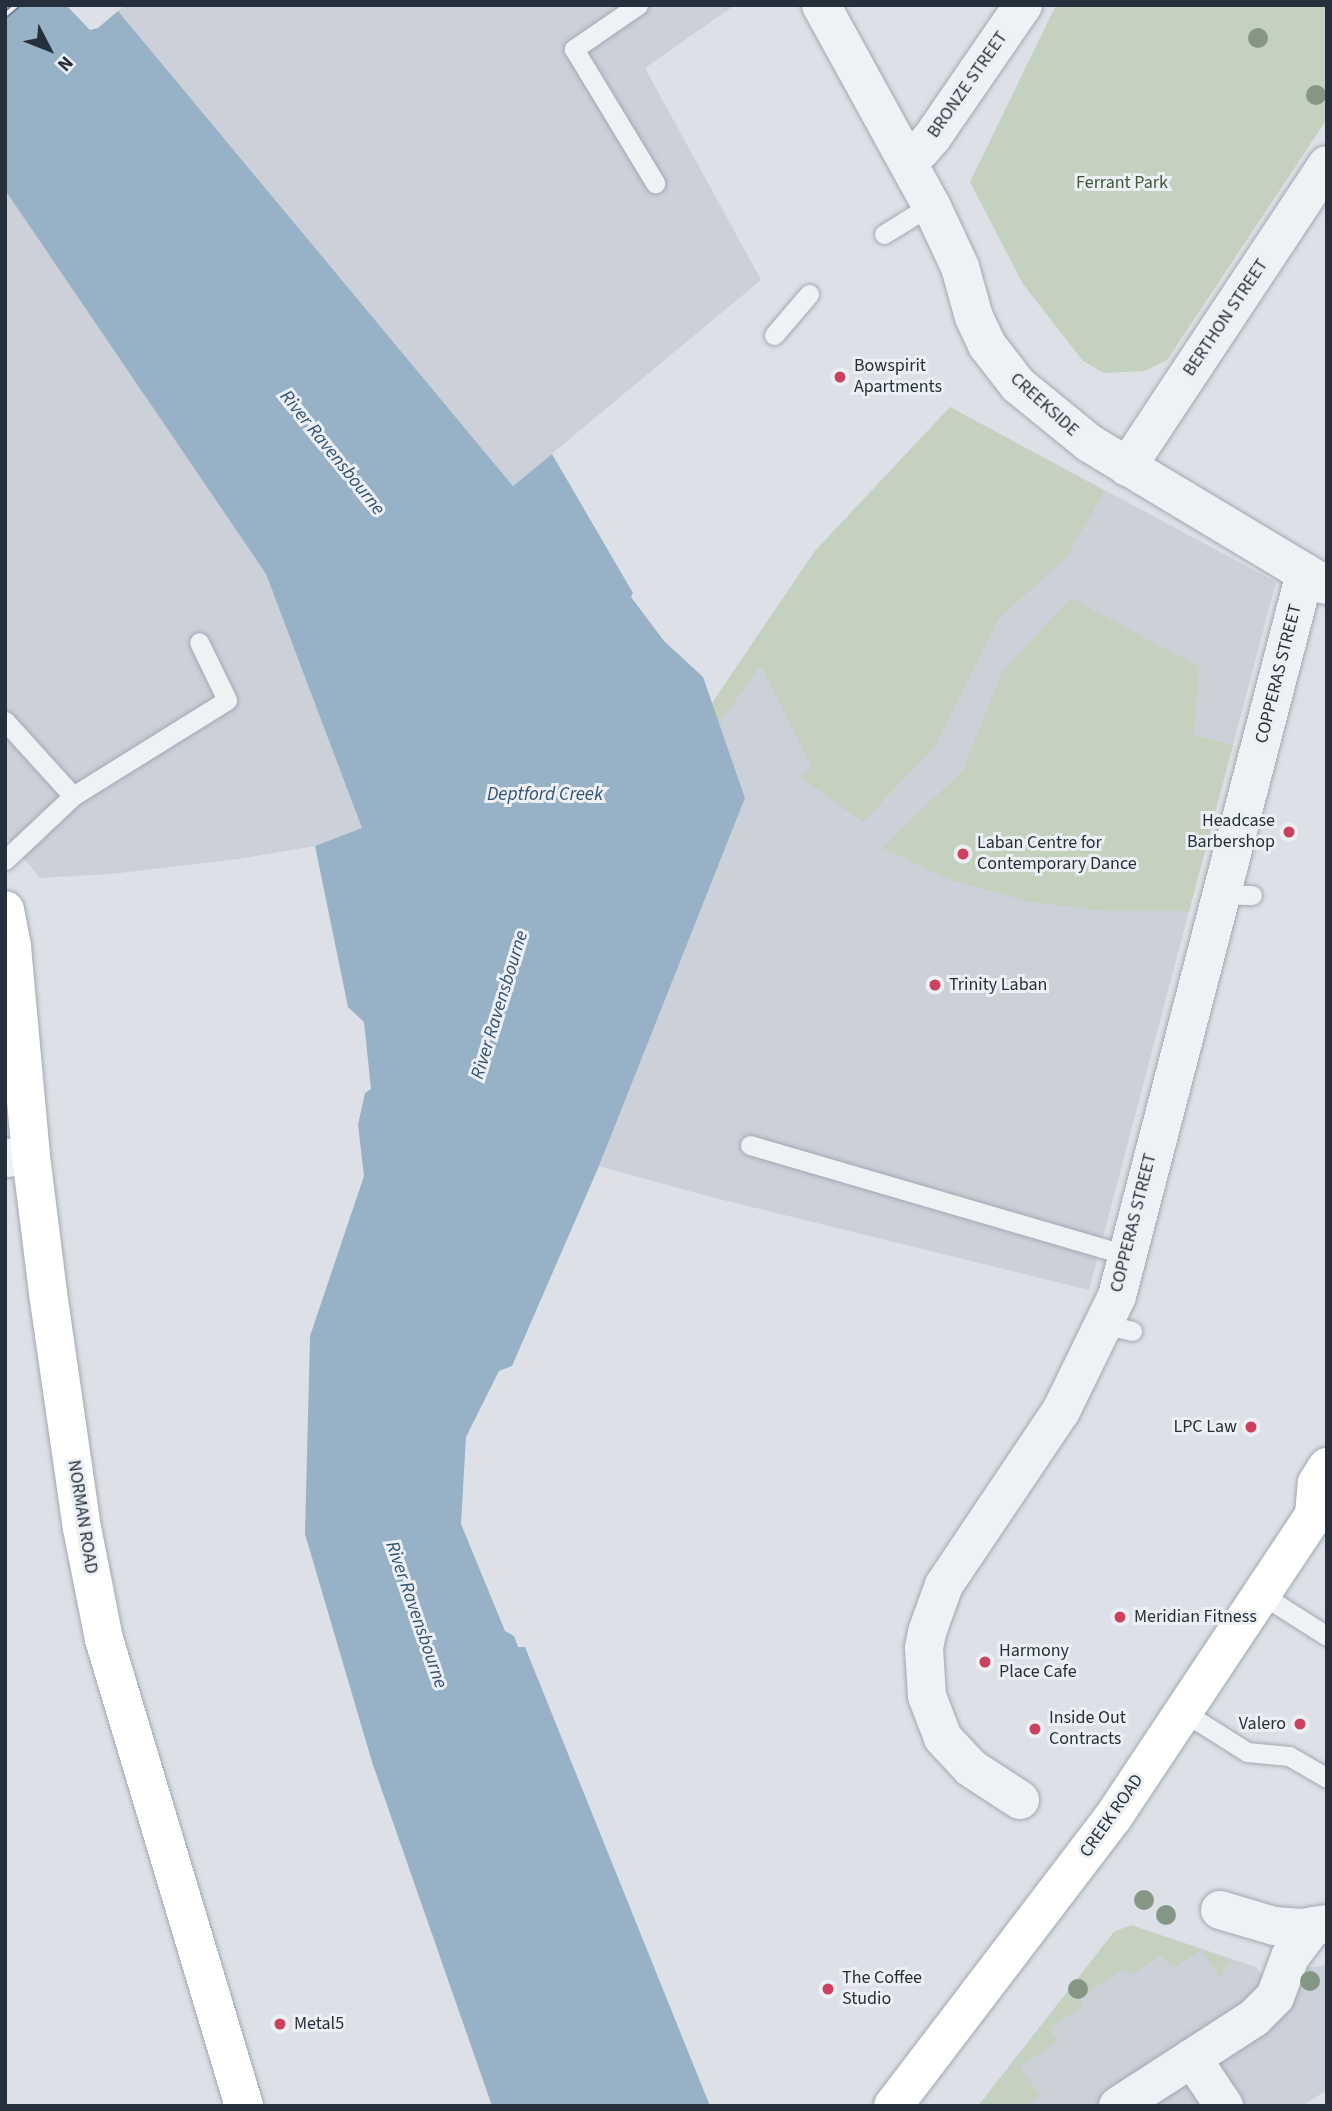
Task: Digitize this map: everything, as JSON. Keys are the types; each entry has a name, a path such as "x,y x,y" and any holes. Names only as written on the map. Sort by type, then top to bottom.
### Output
{"main road":[{"name":"NORMAN ROAD","path":"5,910 18,1157 82,1528 104,1639 244,2106"},
{"name":"CREEK ROAD","path":"893,2106 1112,1819 1261,1594 1321,1512 1317,1483 1327,1467"}],"street":[{"name":"CREEKSIDE","path":"821,5 931,205 960,267 974,317 999,361 1049,413 1127,467 1316,580"},
{"name":"BRONZE STREET","path":"906,158 921,150 933,136 1023,5"},
{"name":"BERTHON STREET","path":"1127,467 1326,168"},
{"name":"COPPERAS STREET","path":"1020,1800 971,1768 943,1738 928,1696 924,1648 927,1632 944,1585 1118,1327 1117,1296 1126,1255 1236,894 1316,580"},
{"path":"1220,1910 1265,1925 1320,1925"},
{"path":"1126,2104 1254,2018 1269,2004 1280,1988 1290,1957 1320,1925"},
{"path":"1192,2058 1224,2106"}],"lane":[{"path":"638,5 574,49 655,183"},
{"path":"884,234 931,205"},
{"path":"775,335 809,295"},
{"path":"5,860 73,796 227,700 199,642"},
{"path":"5,721 73,796"},
{"path":"750,1145 1126,1255"},
{"path":"1261,1594 1327,1636"},
{"path":"1182,1712 1247,1752 1289,1756 1327,1778"}],"shaded area":[{"path":"125,5 735,5 645,68 761,280 513,486 118,11"},
{"path":"5,190 266,574 363,828 315,846 238,859 111,874 40,878 5,835"},
{"name":"Laban Centre for Contemporary Dance","path":"950,407 1276,582 1089,1290 707,1196 599,1166 745,798 712,703 815,551"},
{"path":"1131,1925 1256,1967 1261,1974 1327,1965 1327,2090 1302,2106 978,2106 1114,1932"}],"green space":[{"name":"Ferrant Park","path":"1056,5 1327,5 1327,119 1167,360 1145,371 1104,373 1083,361 1023,284 970,182"},
{"path":"950,407 1104,491 1066,558 999,618 935,746 863,822 800,777 812,767 761,665 719,724 712,703 815,551"},
{"path":"1071,598 1199,667 1194,735 1233,745 1189,911 1105,911 1030,902 951,880 882,848 963,770 1002,672"},
{"path":"1131,1925 1231,1960 1220,1979 1202,1950 1172,1969 1162,1955 1131,1975 1125,1968 1079,1998 1083,2006 1049,2028 1058,2041 1020,2066 1040,2096 1025,2106 978,2106 1114,1932"}],"water":[{"name":"Deptford Creek","path":"5,5 66,5 90,30 98,28 118,11 513,486 552,454 633,593 631,597 664,641 703,677 745,798 599,1166 512,1366 499,1371 466,1437 461,1524 505,1631 514,1636 518,1647 525,1647 710,2106 492,2106 372,1762 305,1534 310,1336 364,1176 358,1125 365,1093 371,1089 364,1022 348,1007 315,846 362,828 266,574 5,190"}],"railway":[{"path":"5,15 17,5"}],"place":[{"name":"Bowspirit Apartments","path":"840,377"},
{"name":"Headcase Barbershop","path":"1289,832"},
{"name":"Laban Centre for Contemporary Dance","path":"963,854"},
{"name":"Trinity Laban","path":"935,985"},
{"name":"LPC Law","path":"1251,1427"},
{"name":"Meridian Fitness","path":"1120,1617"},
{"name":"Harmony Place Cafe","path":"985,1662"},
{"name":"Valero","path":"1300,1724"},
{"name":"Inside Out Contracts","path":"1035,1729"},
{"name":"The Coffee Studio","path":"828,1989"},
{"name":"Metal5","path":"280,2024"}],"water label":[{"name":"River Ravensbourne","path":"332,453"},
{"name":"River Ravensbourne","path":"500,1005"},
{"name":"River Ravensbourne","path":"416,1615"}]}
